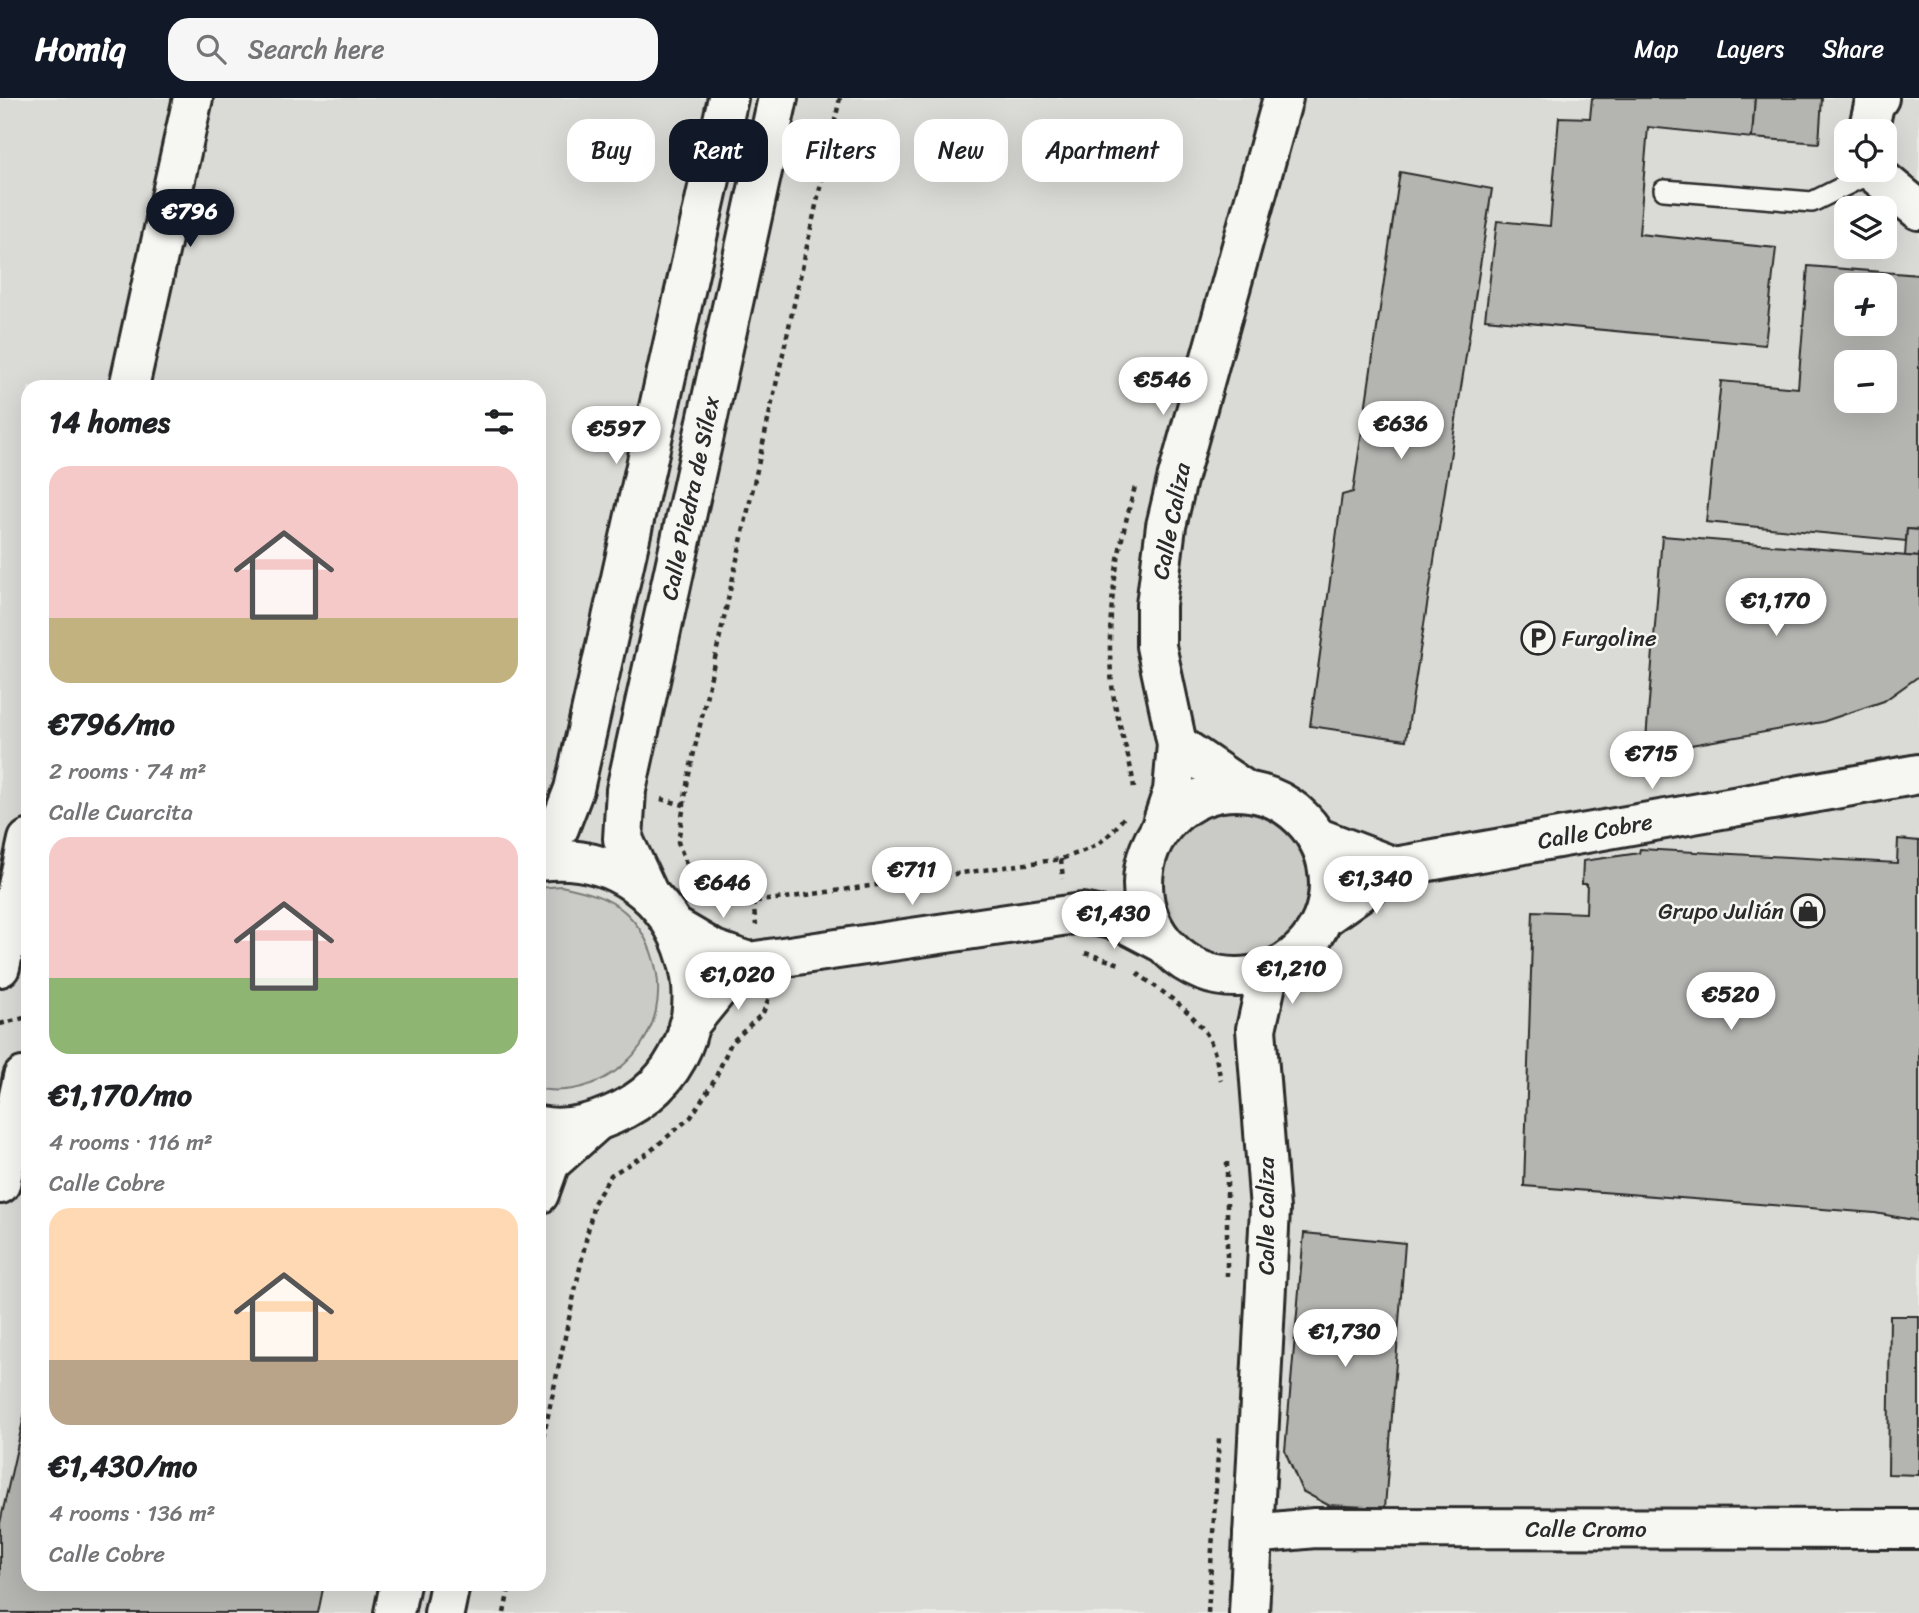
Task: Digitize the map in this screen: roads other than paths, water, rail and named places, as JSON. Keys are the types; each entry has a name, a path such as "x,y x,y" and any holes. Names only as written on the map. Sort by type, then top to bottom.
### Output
{"street":[{"path":"130,380 192,98"},
{"path":"546,844 559,828 573,789 728,98"},
{"name":"Calle Piedra de Sílex","path":"649,895 623,839 626,790 778,98"},
{"name":"Calle Caliza","path":"1144,835 1174,791 1177,744 1156,646 1156,605 1166,526 1283,98"},
{"path":"1871,119 1874,105 1879,98"},
{"path":"1886,182 1919,210"},
{"path":"1177,744 1246,791"},
{"name":"Calle Cobre","path":"1323,918 1395,866 1919,774"},
{"path":"675,926 714,950 755,961 1075,913 1118,891 1144,835 1198,799 1221,792 1246,791 1287,806 1303,820 1316,837 1329,877 1328,901 1316,932 1296,955 1269,971 1228,977 1191,966 1176,956 1164,943 1147,913 1142,879 1144,835"},
{"path":"1316,837 1395,866"},
{"path":"546,860 583,860 603,866 638,884 675,926 691,976 692,1001 683,1044 671,1067 655,1087 626,1109 596,1122 570,1127 546,1126"},
{"path":"0,967 21,872"},
{"path":"1075,913 1121,922 1164,943"},
{"path":"688,1026 719,988 755,961"},
{"name":"Calle Caliza","path":"1249,1613 1270,1209 1256,1029 1269,971"},
{"path":"1208,973 1256,1029"},
{"path":"0,1184 17,1077"},
{"path":"546,1174 550,1163 596,1122"},
{"name":"Calle Cromo","path":"1253,1534 1315,1528 1919,1529"},
{"path":"394,1613 399,1591"},
{"path":"444,1613 449,1591"}],"lane":[{"path":"1664,190 1812,202 1851,182"}],"place":[{"name":"Furgoline","path":"1538,638"},
{"name":"Grupo Julián","path":"1808,911"}]}
